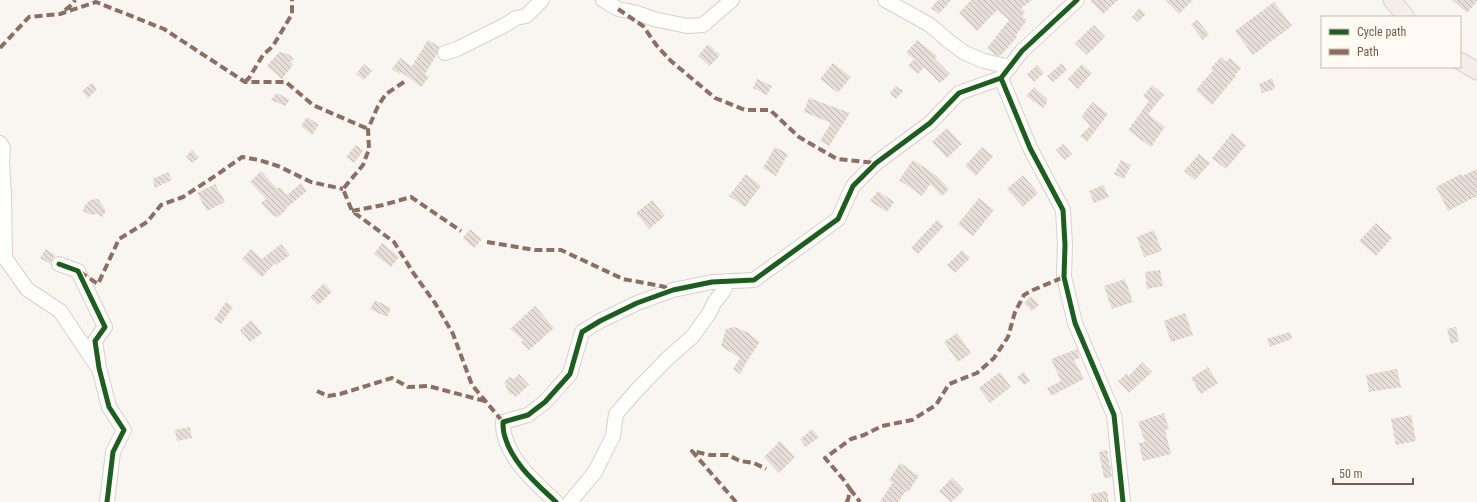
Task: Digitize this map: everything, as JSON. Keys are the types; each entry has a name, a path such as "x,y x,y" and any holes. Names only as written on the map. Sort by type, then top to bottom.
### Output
{"main road":[{"path":"1392,0 1405,16"},
{"path":"1461,62 1477,71"}],"street":[{"path":"445,53 457,49 516,18 526,16 542,0"},
{"path":"603,0 618,9 687,26 702,25 732,0"},
{"path":"885,0 930,25 950,43 965,53 1005,72 1030,148 1063,210 1065,245 1064,277 1075,323 1114,415 1123,502"},
{"path":"556,502 540,487 514,458 505,437 503,422 528,415 545,402 570,374 582,332 600,321 637,303 673,290 712,282 754,280 838,219 853,186 876,163 930,123 959,93 1005,72 1022,51 1077,0"},
{"path":"0,143 3,148 2,162 5,258 27,289 60,311 99,368"},
{"path":"59,264 78,271 105,327 95,341 99,368 109,407 124,430 113,452 107,502"},
{"path":"570,502 594,472 613,436 616,414 668,358 693,336 724,290 727,281"}],"building":[{"path":"938,0 951,0 939,14 931,8"},
{"path":"971,0 1032,0 1021,8 1025,12 1022,16 1027,20 1016,35 1017,37 1000,56 995,55 987,48 1009,20 997,10 977,31 959,13"},
{"path":"1090,0 1118,0 1103,14"},
{"path":"1165,0 1193,0 1179,14"},
{"path":"1452,0 1477,0 1477,1 1467,13"},
{"path":"1274,2 1292,26 1253,55 1235,31"},
{"path":"1139,8 1146,14 1138,22 1132,17"},
{"path":"1197,20 1209,34 1203,40 1191,25"},
{"path":"1094,25 1105,37 1087,55 1075,43"},
{"path":"428,40 440,47 425,74 429,77 421,87 401,72 400,74 392,69 400,58 412,66"},
{"path":"917,40 937,56 935,59 950,74 940,83 924,67 918,74 908,66 914,59 906,53"},
{"path":"708,44 720,55 710,66 698,56"},
{"path":"279,52 288,54 294,59 290,62 293,65 282,79 267,66"},
{"path":"1221,57 1226,62 1230,58 1241,68 1212,105 1196,90 1213,70 1211,68"},
{"path":"833,63 851,77 838,93 820,79"},
{"path":"1062,63 1067,70 1053,82 1047,76"},
{"path":"364,64 372,71 364,80 356,74"},
{"path":"1082,64 1092,73 1078,89 1068,79"},
{"path":"1037,65 1044,73 1034,82 1027,74"},
{"path":"1272,78 1275,87 1272,90 1262,93 1259,84"},
{"path":"757,79 772,86 767,95 753,88"},
{"path":"92,83 97,89 88,98 82,91"},
{"path":"1152,85 1164,95 1148,114 1165,127 1151,147 1128,130 1149,101 1143,96"},
{"path":"896,86 903,91 896,99 890,93"},
{"path":"1034,87 1047,99 1047,103 1043,108 1026,96"},
{"path":"277,93 290,100 285,106 271,100"},
{"path":"809,98 850,113 829,146 820,141 831,123 804,112"},
{"path":"1092,102 1108,114 1087,142 1080,136 1090,126 1082,116"},
{"path":"307,117 319,125 312,135 301,126"},
{"path":"947,128 962,144 947,158 932,142"},
{"path":"1232,133 1246,145 1226,169 1212,158"},
{"path":"1063,144 1072,154 1065,160 1056,150"},
{"path":"356,145 363,151 354,163 346,157"},
{"path":"775,147 788,154 776,176 763,168"},
{"path":"982,147 993,156 976,176 965,166"},
{"path":"192,150 199,158 192,163 186,156"},
{"path":"1199,154 1210,163 1195,180 1184,171"},
{"path":"913,160 937,176 949,189 942,196 930,184 922,196 899,180"},
{"path":"1121,160 1131,165 1124,179 1114,174"},
{"path":"1477,169 1477,196 1448,211 1436,187 1461,174 1462,176"},
{"path":"261,171 277,189 280,187 287,195 301,183 307,191 286,208 287,209 278,217 272,215 261,203 266,199 250,182"},
{"path":"168,172 172,180 155,188 153,179"},
{"path":"746,174 761,186 745,207 729,196"},
{"path":"1023,175 1038,193 1023,207 1007,189"},
{"path":"215,184 225,202 207,211 197,193"},
{"path":"1103,185 1109,197 1094,203 1089,191"},
{"path":"878,191 894,202 887,212 870,201"},
{"path":"979,198 994,210 973,236 958,224"},
{"path":"98,199 106,211 102,217 97,214 91,215 83,211 85,205 90,200"},
{"path":"652,200 665,216 649,229 636,213"},
{"path":"937,220 944,226 918,254 911,248"},
{"path":"1376,223 1392,238 1376,256 1359,241"},
{"path":"470,229 482,239 474,248 463,238"},
{"path":"1154,230 1162,251 1144,257 1137,237"},
{"path":"382,243 399,257 391,267 374,254"},
{"path":"281,244 290,255 276,265 275,263 262,277 242,259 251,249 262,259"},
{"path":"46,249 55,255 50,264 40,258"},
{"path":"962,250 970,258 955,273 947,265"},
{"path":"1160,270 1163,286 1147,289 1145,272"},
{"path":"1125,279 1133,302 1112,309 1104,286"},
{"path":"324,283 332,292 318,305 310,297"},
{"path":"1031,296 1039,305 1032,311 1024,303"},
{"path":"375,300 391,308 387,317 370,309"},
{"path":"226,302 233,307 221,324 214,319"},
{"path":"535,306 554,328 529,350 521,342 523,340 510,329"},
{"path":"1185,313 1193,335 1171,342 1164,321"},
{"path":"251,320 262,333 250,342 240,330"},
{"path":"734,327 747,332 760,342 740,374 733,369 740,358 721,346 726,329"},
{"path":"1456,327 1459,341 1451,344 1447,329"},
{"path":"1290,332 1292,339 1270,347 1267,339"},
{"path":"957,333 971,353 958,362 944,342"},
{"path":"1077,349 1080,358 1074,360 1084,379 1051,396 1047,388 1061,381 1051,359"},
{"path":"1142,362 1152,372 1129,393 1118,381 1127,373 1129,376"},
{"path":"1208,367 1218,383 1201,394 1191,378"},
{"path":"1397,369 1401,387 1369,392 1366,375"},
{"path":"1000,372 1011,387 990,403 979,388"},
{"path":"1024,372 1030,381 1024,385 1017,377"},
{"path":"519,374 529,385 516,397 512,393 510,395 504,382 510,377 514,379"},
{"path":"1164,413 1169,429 1165,430 1171,454 1143,461 1139,443 1145,442 1138,422"},
{"path":"1411,415 1416,441 1396,445 1391,419"},
{"path":"190,427 192,438 177,441 175,430"},
{"path":"812,429 819,437 806,447 800,439"},
{"path":"780,441 795,457 779,473 764,457"},
{"path":"1107,450 1112,477 1104,478 1099,452"},
{"path":"900,463 919,476 908,492 906,491 898,502 880,502 893,482 889,480"},
{"path":"952,478 964,490 951,502 939,491"},
{"path":"1107,491 1109,502 1092,502 1091,494"}],"marked path":[{"path":"65,10 73,4 75,0"},
{"path":"245,82 263,55 273,46 292,14 292,0"},
{"path":"0,48 29,17 60,14 96,2 164,29 245,82 286,82 313,105 368,129"},
{"path":"618,9 643,26 657,46 671,61 715,98 745,110 770,110 799,137 837,159 876,163"},
{"path":"404,82 386,94 378,106 368,129 369,149 363,165 343,189 352,211 394,242 414,274 435,303 453,334 472,385 503,422"},
{"path":"80,272 98,284 119,239 147,222 161,205 183,197 242,157 259,160 278,166 311,182 343,189"},
{"path":"352,211 383,205 411,197 461,231"},
{"path":"487,242 535,250 561,250 623,279 661,286 673,290"},
{"path":"846,502 848,500 850,489 825,458 851,439 864,435 882,426 912,420 936,405 949,384 977,373 994,358 1008,337 1015,312 1024,295 1064,277"},
{"path":"317,391 328,396 340,394 392,378 408,387 428,386 485,401"},
{"path":"736,502 692,451 710,455 728,455 740,461 754,463 766,469"},
{"path":"850,489 860,502"}],"cycle path":[{"path":"1077,0 1022,51 1001,78 1030,148 1063,210 1065,245 1064,277 1075,323 1114,415 1123,502"},
{"path":"556,502 526,472 513,456 504,435 503,422 528,415 545,402 570,374 582,332 600,321 637,303 673,290 712,282 754,280 838,219 853,186 876,163 930,123 959,93 1001,78"},
{"path":"59,264 78,271 105,327 95,341 99,368 109,407 124,430 113,452 107,502"}]}
